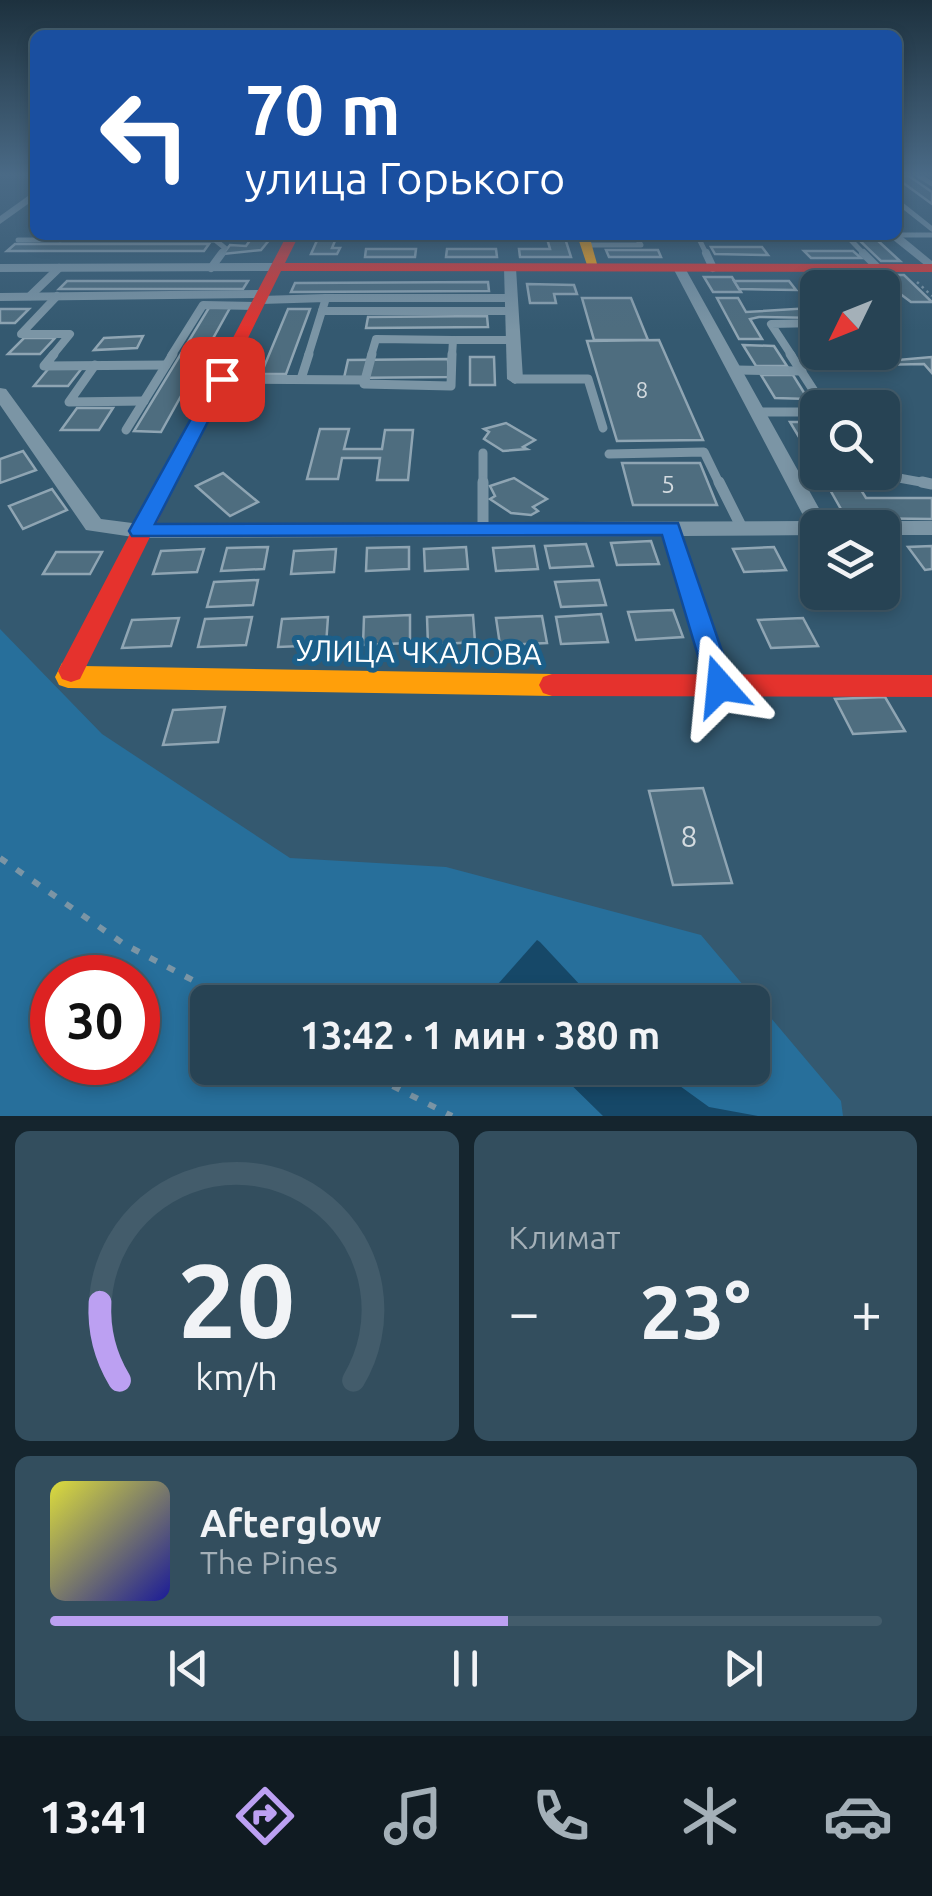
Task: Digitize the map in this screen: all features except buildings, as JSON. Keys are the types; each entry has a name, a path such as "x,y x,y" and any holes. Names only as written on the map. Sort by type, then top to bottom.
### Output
{"street":[{"path":"140,531 222,379 290,240"},
{"path":"901,240 932,268"},
{"path":"0,268 510,268 588,249 679,268 932,268"},
{"path":"510,268 515,379"},
{"path":"679,268 810,510"},
{"path":"0,393 94,525 140,531 800,528"},
{"path":"670,528 720,686"},
{"path":"900,528 932,528"},
{"name":"УЛИЦА ЧКАЛОВА","path":"140,531 68,677 932,686"}],"lane":[{"path":"902,234 932,232"},
{"path":"18,240 30,239"},
{"path":"211,268 224,245 215,240"},
{"path":"588,249 641,245 638,240"},
{"path":"699,240 713,268"},
{"path":"851,240 878,268"},
{"path":"30,296 59,268"},
{"path":"0,296 326,298 512,305"},
{"path":"57,296 21,334 70,334 44,366 166,365"},
{"path":"300,379 326,298"},
{"path":"126,430 203,305 261,300"},
{"path":"322,311 512,305"},
{"path":"800,323 772,324 800,369"},
{"path":"454,340 451,386 364,384 376,339 514,340"},
{"path":"95,365 69,402 144,401"},
{"path":"737,370 802,372 814,390"},
{"path":"222,379 365,380"},
{"path":"515,379 588,379 604,428"},
{"path":"759,412 800,412"},
{"path":"482,528 484,452"},
{"path":"610,454 704,452 742,528"},
{"path":"900,478 932,484"}],"path":[{"path":"0,858 124,944 202,985"},
{"path":"391,1085 452,1116"}],"shaded area":[{"path":"0,629 102,734 290,858 446,867 701,935 743,985 190,985 190,1085 770,1085 770,1017 841,1101 843,1116 0,1116"},
{"path":"537,940 580,985 497,985"},
{"path":"571,1085 679,1085 709,1107 758,1116 603,1116"}],"traffic: slow":[{"path":"585,240 594,268"},
{"path":"71,671 68,677 552,685"}],"traffic: jam":[{"path":"71,671 290,240"},
{"path":"277,267 932,268"},
{"path":"552,685 932,686"}],"route":[{"path":"222,379 140,531 670,528 720,686"}]}
